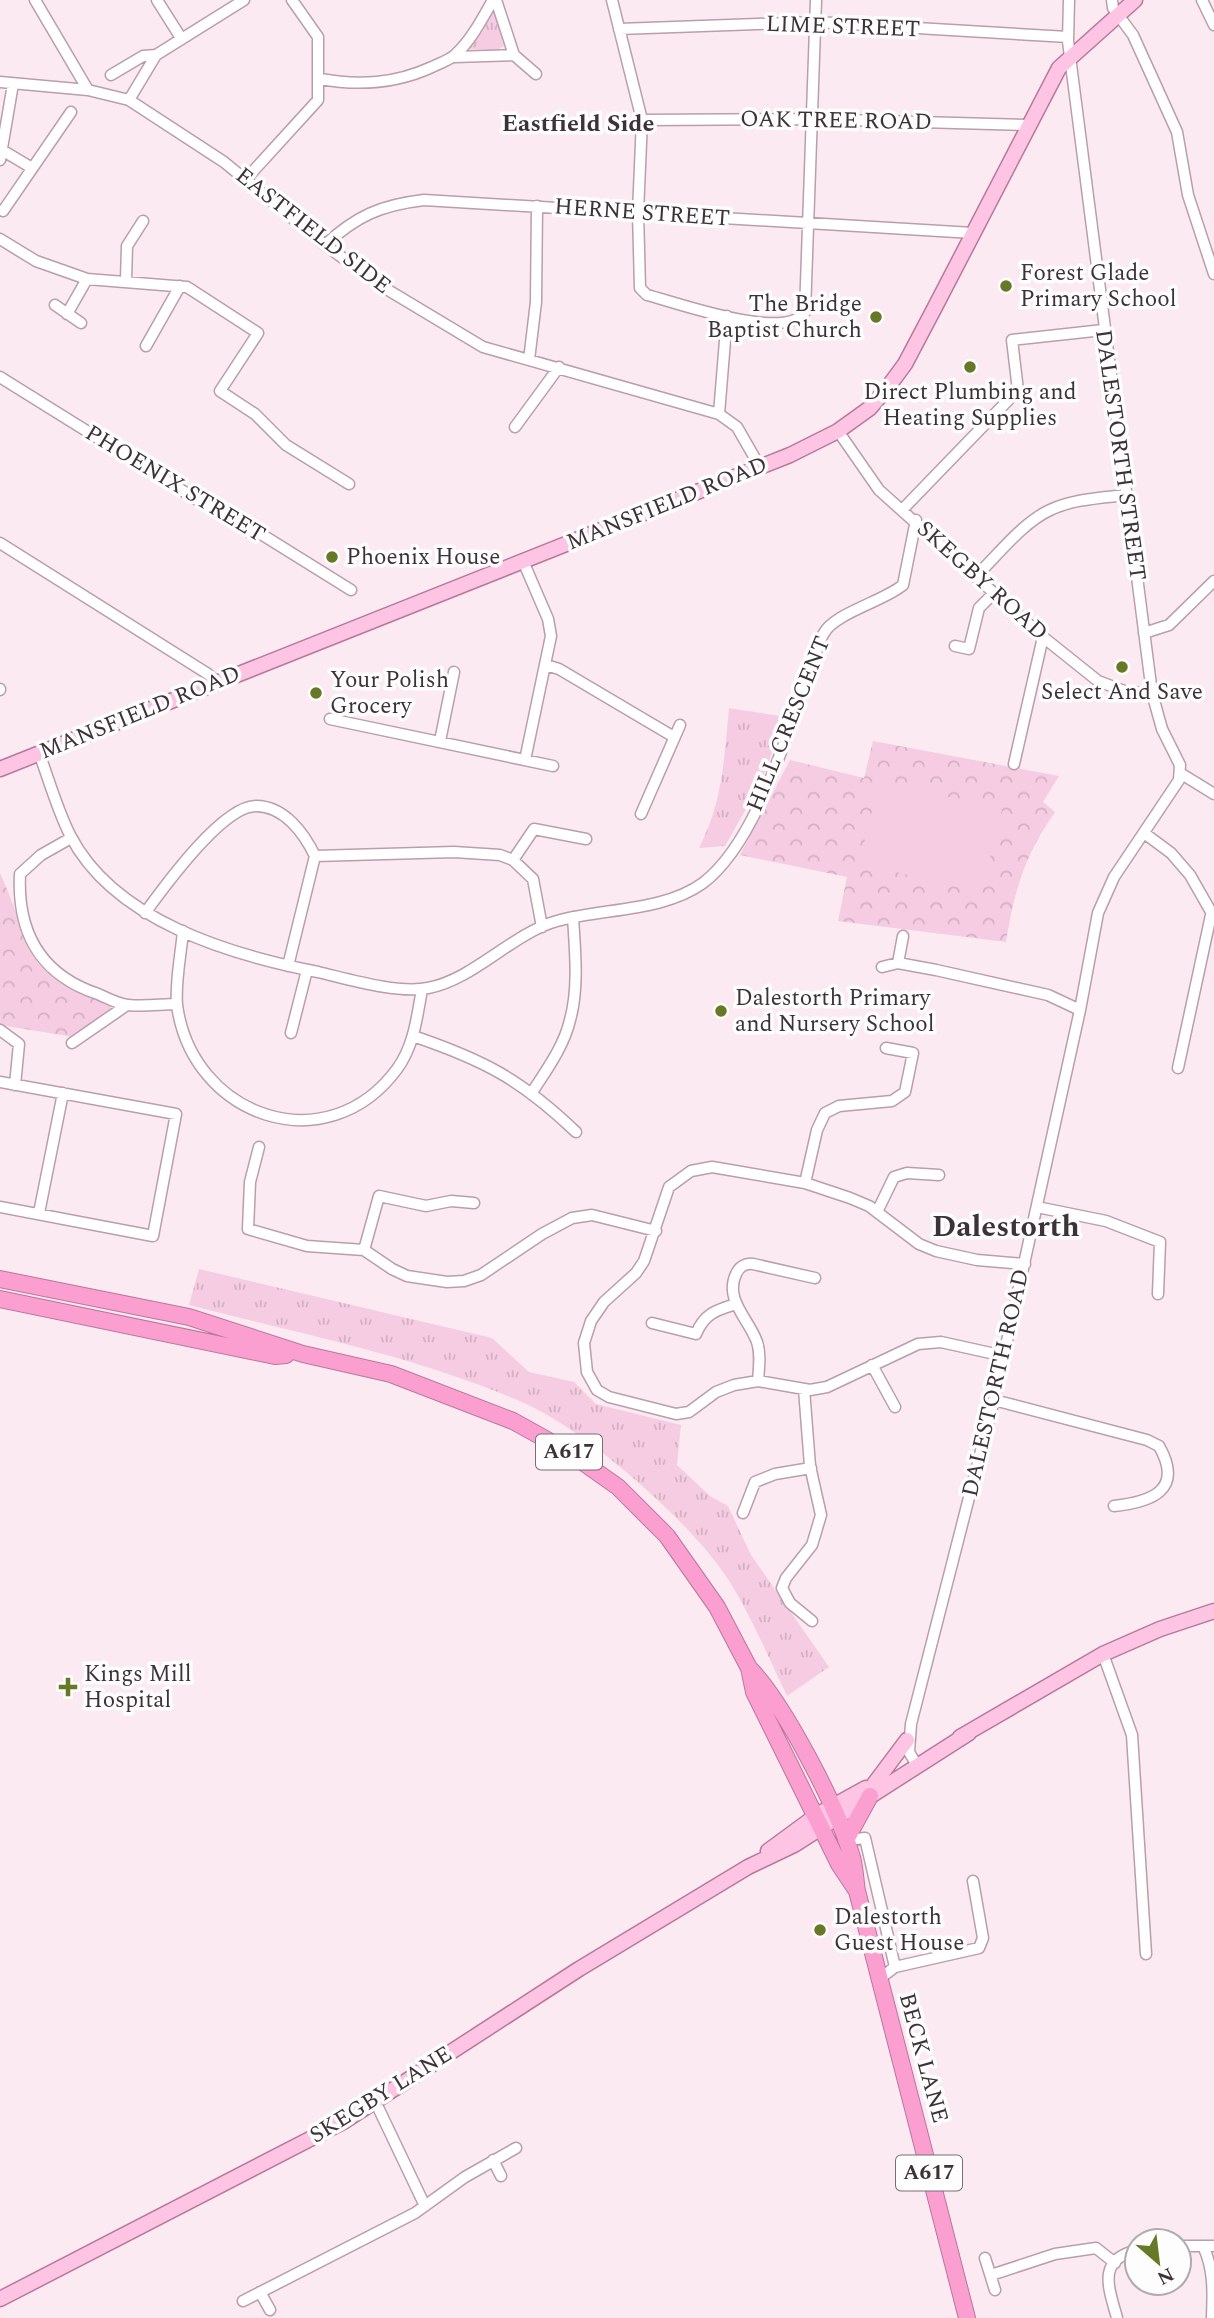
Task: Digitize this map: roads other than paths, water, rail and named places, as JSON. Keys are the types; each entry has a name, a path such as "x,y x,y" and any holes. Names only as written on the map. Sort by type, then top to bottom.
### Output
{"highway":[{"name":"A617","path":"0,1279 189,1317 303,1354 391,1374 471,1402 513,1421 567,1451 618,1487 667,1536 717,1607 749,1668 767,1688 834,1812"},
{"name":"A617","path":"0,1299 275,1356 303,1354"},
{"name":"A617","path":"749,1668 754,1692 819,1821"},
{"path":"846,1840 872,1790"},
{"name":"BECK LANE","path":"834,1812 852,1856 857,1891 967,2318"},
{"name":"BECK LANE","path":"819,1821 839,1864 857,1891"}],"main road":[{"name":"MANSFIELD ROAD","path":"0,769 215,681 760,467 838,432 870,408 905,364 1059,68 1135,0"},
{"path":"834,1812 1103,1654 1160,1629 1214,1611"},
{"path":"872,1790 908,1740"},
{"name":"SKEGBY LANE","path":"0,2299 302,2144 375,2101 579,1969 748,1867 794,1844 819,1821 834,1812"}],"street":[{"path":"35,0 86,82 88,90"},
{"path":"157,0 181,38"},
{"path":"0,82 88,90 130,100 156,55 244,0"},
{"path":"246,179 318,100 318,37 292,0"},
{"path":"454,57 495,0"},
{"path":"495,0 514,55 536,74"},
{"path":"612,0 642,120 638,212 640,288 647,295 727,316 784,324 800,320 804,312 816,0"},
{"name":"DALESTORTH STREET","path":"1069,0 1068,37 1103,330 1152,693 1162,729 1177,757 1180,773"},
{"path":"1112,0 1117,15 1133,35 1177,132 1188,195 1214,274"},
{"path":"1202,0 1214,25"},
{"name":"LIME STREET","path":"619,29 816,22 1068,37"},
{"path":"111,75 143,56 156,55"},
{"path":"320,79 342,83 377,83 415,75 454,57 514,55"},
{"path":"13,84 1,155 33,168"},
{"name":"EASTFIELD SIDE","path":"130,100 246,179 325,245 383,288 483,347 719,414 737,427 760,467"},
{"path":"3,211 71,112"},
{"name":"OAK TREE ROAD","path":"642,120 812,119 1030,125"},
{"name":"HERNE STREET","path":"325,245 348,223 395,203 424,200 973,233"},
{"path":"529,360 536,302 537,206"},
{"path":"126,279 127,246 143,220"},
{"path":"0,239 36,261 87,279 126,279 187,286 258,333 220,391 255,414 286,445 349,484"},
{"path":"67,314 87,279"},
{"path":"146,346 180,286"},
{"path":"55,305 81,323"},
{"path":"719,414 727,316"},
{"path":"902,510 1018,390 1012,340 1103,330"},
{"path":"515,427 559,367"},
{"name":"PHOENIX STREET","path":"0,377 252,534 261,534 351,590"},
{"name":"SKEGBY ROAD","path":"838,432 879,490 916,520 993,594 1043,637 1098,681 1127,692 1152,693"},
{"path":"976,576 1032,521 1048,510 1066,504 1126,495"},
{"name":"HILL CRESCENT","path":"39,753 71,838 119,894 145,913 183,931 288,966 374,984 422,989 444,983 542,927 573,917 682,894 703,883 719,867 756,810 774,774 825,630 849,614 891,595 903,585 916,520"},
{"path":"0,543 208,674 215,681"},
{"path":"523,561 548,619 551,636 525,760"},
{"path":"1144,633 1169,625 1214,581"},
{"path":"955,646 969,649 979,608 993,594"},
{"path":"1014,764 1043,637"},
{"path":"546,665 559,669 674,737"},
{"path":"440,741 454,671"},
{"path":"330,719 553,766"},
{"path":"641,814 680,725"},
{"path":"1180,773 1214,794"},
{"name":"DALESTORTH ROAD","path":"908,1740 994,1400 1080,1010 1098,913 1114,877 1166,802 1180,773"},
{"path":"145,913 183,860 238,812 253,806 267,807 298,827 315,856 288,966"},
{"path":"513,860 534,829 586,839"},
{"path":"1144,833 1171,853 1191,875 1212,916 1178,1068"},
{"path":"71,838 41,855 20,874 19,901 38,953 52,971 81,989 127,1005 177,1004"},
{"path":"315,856 464,852 500,855 513,860 533,879 542,927"},
{"path":"533,1091 555,1058 571,1020 575,970 573,917"},
{"path":"183,931 177,1004 188,1044 204,1070 228,1097 256,1113 289,1120 317,1120 345,1113 374,1095 398,1068 414,1036 422,989"},
{"path":"898,963 903,936"},
{"path":"882,967 898,963 1048,995 1080,1010"},
{"path":"291,1033 306,970"},
{"path":"72,1043 127,1005"},
{"path":"0,1030 19,1044 15,1085"},
{"path":"414,1036 466,1054 533,1091 576,1132"},
{"path":"805,1182 817,1130 825,1114 839,1106 892,1101 905,1092 913,1053 886,1048"},
{"path":"0,1082 176,1114 153,1237 0,1206"},
{"path":"39,1213 63,1093"},
{"path":"259,1147 250,1182 248,1229 307,1246 364,1250 391,1269 418,1280 464,1281 495,1268 542,1234 572,1218 592,1215 656,1231"},
{"path":"1004,1356 941,1342 918,1344 827,1387 804,1389 758,1381 734,1385 716,1392 689,1412 676,1414 609,1397 597,1390 587,1372 584,1343 591,1321 604,1302 636,1273 656,1231 670,1187 691,1171 712,1167 805,1182 850,1198 877,1212 919,1244 936,1251 976,1260 1025,1264"},
{"path":"877,1212 894,1177 907,1173 939,1175"},
{"path":"364,1250 379,1196 426,1206 451,1201 474,1203"},
{"path":"1037,1207 1106,1220 1160,1241 1157,1294"},
{"path":"758,1381 757,1343 736,1304 734,1280 737,1270 747,1264 815,1278"},
{"path":"652,1323 696,1334 702,1320 711,1313 736,1304"},
{"path":"872,1365 895,1407"},
{"path":"804,1389 811,1468 821,1515 818,1534 782,1588 790,1602 812,1621"},
{"path":"994,1400 1147,1440 1159,1446 1168,1469 1163,1490 1147,1502 1114,1506"},
{"path":"743,1513 755,1482 775,1474 811,1468"},
{"path":"1103,1654 1132,1735 1146,1954"},
{"path":"908,1740 916,1764"},
{"path":"846,1840 865,1838 895,1967"},
{"path":"879,1979 895,1967 979,1948 983,1938 973,1881"},
{"path":"375,2101 425,2207"},
{"path":"243,2301 362,2242 425,2207 516,2148"},
{"path":"494,2160 502,2176"},
{"path":"1209,2246 1214,2273 1212,2318"},
{"path":"990,2275 1055,2254 1096,2248 1115,2263"},
{"path":"1117,2318 1107,2280 1109,2268 1123,2255"},
{"path":"985,2258 995,2290"},
{"path":"260,2292 270,2310"}],"place":[{"name":"Forest Glade Primary School","path":"1006,286"},
{"name":"The Bridge Baptist Church","path":"876,317"},
{"name":"Direct Plumbing and Heating Supplies","path":"970,367"},
{"name":"Phoenix House","path":"332,557"},
{"name":"Select And Save","path":"1122,667"},
{"name":"Your Polish Grocery","path":"316,693"},
{"name":"Dalestorth Primary and Nursery School","path":"721,1011"},
{"name":"Kings Mill Hospital","path":"68,1687"},
{"name":"Dalestorth Guest House","path":"820,1930"}],"district":[{"name":"Eastfield Side","path":"578,124"},
{"name":"Dalestorth","path":"1006,1227"}]}
